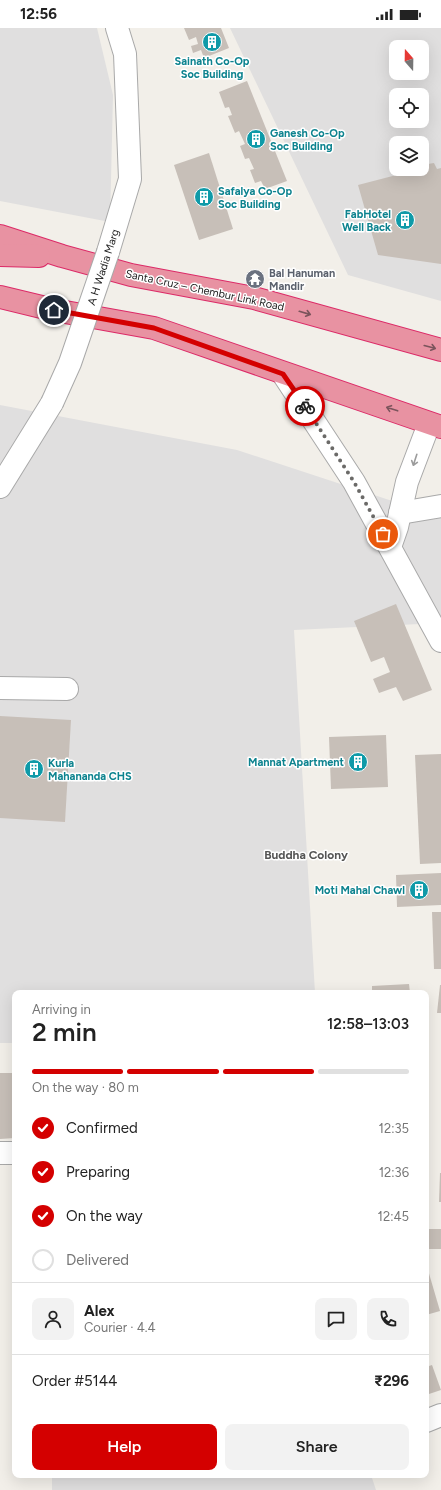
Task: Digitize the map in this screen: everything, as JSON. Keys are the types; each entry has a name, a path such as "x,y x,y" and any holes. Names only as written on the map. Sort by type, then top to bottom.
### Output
{"highway":[{"path":"0,236 62,256"},
{"path":"0,255 62,256"},
{"name":"Santa Cruz – Chembur Link Road","path":"62,256 130,275 254,298 441,350"},
{"path":"0,297 54,310 154,328 283,374 435,425"},
{"path":"0,313 54,310"}],"street":[{"name":"A H Wadia Marg","path":"0,487 52,402 70,363 108,252 130,179 125,54 117,28"},
{"path":"283,374 354,482 441,641"},
{"path":"390,547 408,482 435,425"},
{"path":"400,513 441,506"},
{"path":"0,688 67,689"},
{"path":"0,1152 12,1153"},
{"path":"429,1419 441,1415"}],"shaded area":[{"path":"0,28 97,28 113,95 110,222 0,201"},
{"path":"230,28 441,28 441,301 348,275"},
{"path":"0,405 237,450 441,517 441,623 294,630 315,990 12,990 12,1043 0,1043"},
{"path":"52,1478 372,1478 376,1490 52,1490"}],"building":[{"name":"Sainath Co-Op Soc Building","path":"184,28 221,28 229,48 204,58 201,50 193,53 191,46 198,44 196,37 189,40"},
{"name":"Ganesh Co-Op Soc Building","path":"247,81 287,181 265,189 261,181 255,183 250,170 254,169 249,158 245,159 240,146 245,144 239,131 235,133 228,116 232,115 229,107 225,108 219,92"},
{"name":"Safalya Co-Op Soc Building","path":"209,153 233,229 199,240 174,165"},
{"name":"FabHotel Well Back","path":"434,163 437,169 441,168 441,264 378,255 358,185 393,176 429,176 429,164"},
{"path":"396,604 432,690 403,701 396,687 379,693 373,679 390,672 384,657 371,662 354,621"},
{"name":"Kurla Mahananda CHS","path":"0,716 71,720 65,822 0,818"},
{"name":"Mannat Apartment","path":"386,735 388,787 331,789 329,737"},
{"path":"441,754 441,863 420,864 415,755"},
{"name":"Moti Mahal Chawl","path":"441,873 441,905 397,907 396,875"},
{"path":"432,912 441,912 441,969 434,969"},
{"path":"409,984 410,990 372,990 372,986"},
{"path":"440,985 441,1013 437,1013"},
{"path":"0,1073 12,1073 12,1138 0,1139"},
{"path":"440,1173 441,1202 439,1202"},
{"path":"429,1229 441,1229 441,1249 429,1249"},
{"path":"429,1273 440,1311 429,1314"},
{"path":"432,1365 441,1390 429,1394 429,1366"}],"way so far":[{"path":"305,406 354,482 383,534"}],"place":[{"name":"Sainath Co-Op Soc Building","path":"212,42"},
{"name":"Ganesh Co-Op Soc Building","path":"256,139"},
{"name":"Safalya Co-Op Soc Building","path":"204,197"},
{"name":"FabHotel Well Back","path":"405,220"},
{"name":"Bal Hanuman Mandir","path":"255,279"},
{"name":"Mannat Apartment","path":"358,762"},
{"name":"Kurla Mahananda CHS","path":"34,769"},
{"name":"Moti Mahal Chawl","path":"419,890"}],"district":[{"name":"Buddha Colony","path":"306,855"}],"route":[{"path":"54,310 154,328 283,374 305,406"}]}
